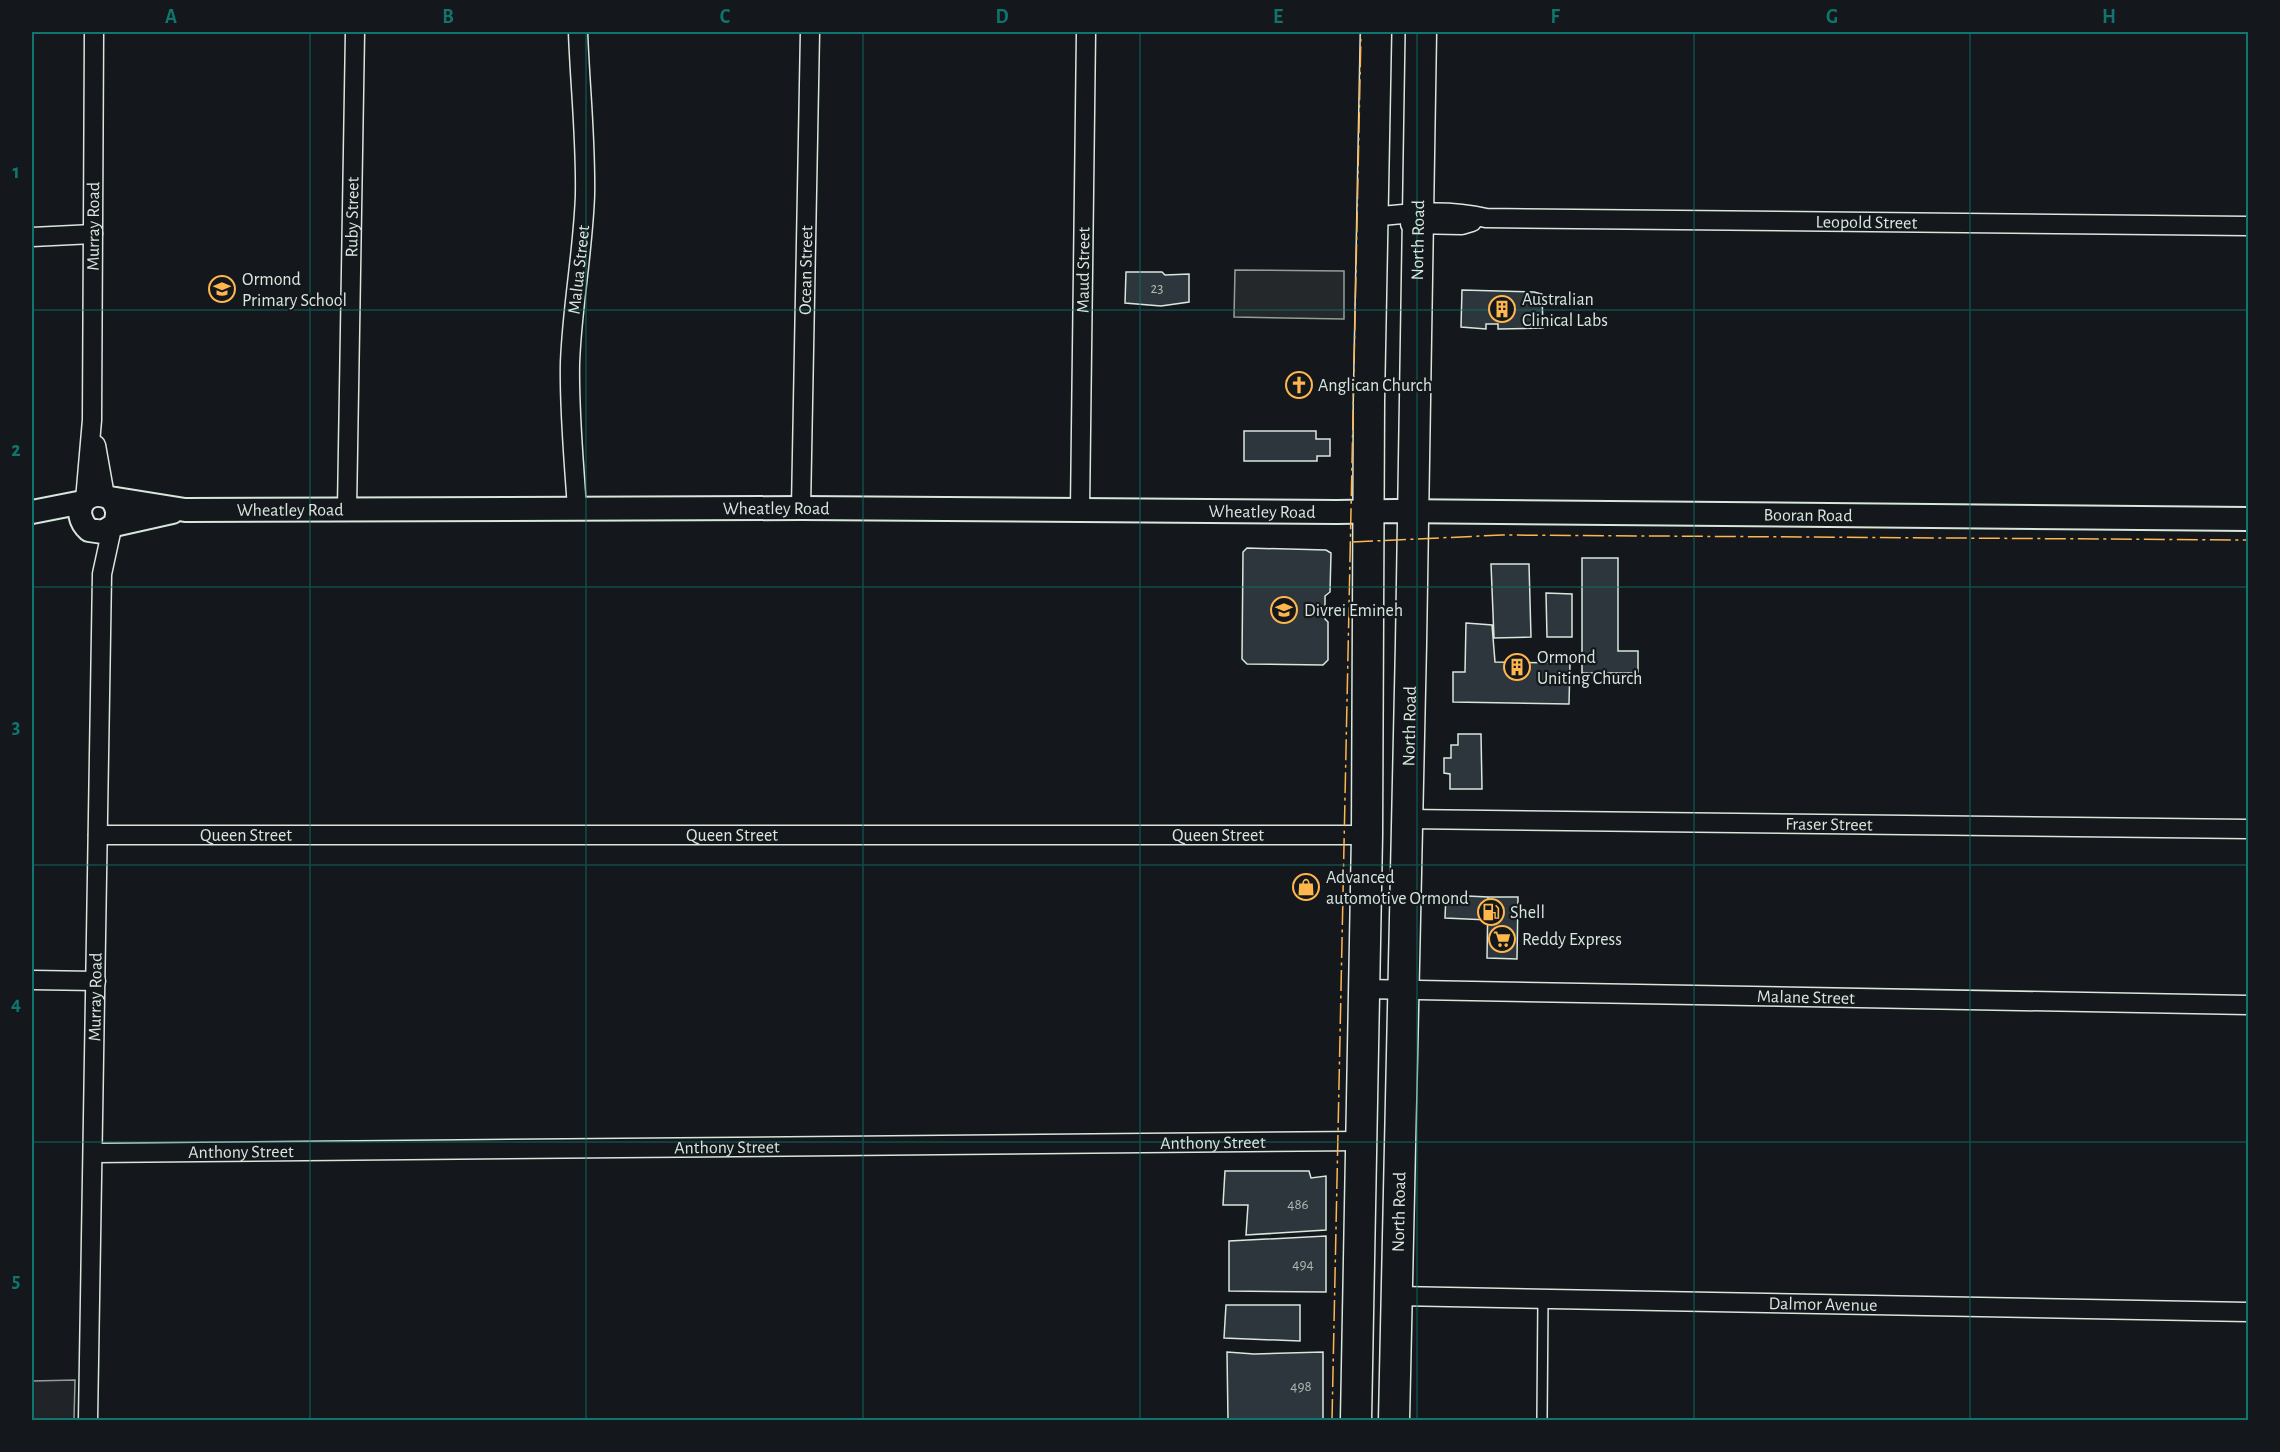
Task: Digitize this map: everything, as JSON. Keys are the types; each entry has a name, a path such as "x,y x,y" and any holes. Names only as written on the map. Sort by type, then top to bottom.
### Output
{"highway":[{"path":"1356,1420 1367,835 1366,644 1376,32"},
{"name":"North Road","path":"1394,1420 1411,644 1421,32"},
{"path":"1366,644 1411,644"}],"street":[{"name":"Murray Road","path":"88,1420 102,574 92,420 94,32"},
{"name":"Ruby Street","path":"347,509 355,32"},
{"name":"Malua Street","path":"577,509 570,365 582,235 585,166 578,32"},
{"name":"Ocean Street","path":"801,508 810,32"},
{"name":"Maud Street","path":"1080,510 1086,32"},
{"name":"Leopold Street","path":"1372,217 1418,218 1462,213 1486,219 2248,226"},
{"path":"32,237 93,234"},
{"name":"Wheatley Road","path":"32,513 185,510 801,508 1368,512"},
{"name":"Booran Road","path":"1368,512 2248,519"},
{"name":"Wheatley Road","path":"32,519 98,513"},
{"name":"Fraser Street","path":"1407,819 2248,829"},
{"name":"Queen Street","path":"98,835 1367,835"},
{"path":"32,980 96,981"},
{"name":"Malane Street","path":"1364,990 2248,1005"},
{"name":"Anthony Street","path":"93,1153 1362,1141"},
{"name":"Dalmor Avenue","path":"1397,1296 2248,1311"}],"lane":[{"path":"1542,1420 1543,1298"}],"shaded area":[{"path":"1235,270 1344,271 1344,319 1234,317"},
{"path":"75,1380 74,1420 32,1420 32,1381"}],"building":[{"path":"1126,272 1189,274 1189,302 1161,306 1125,303"},
{"name":"Australian Clinical Labs","path":"1462,290 1542,294 1543,328 1498,329 1498,324 1486,324 1486,329 1461,327"},
{"path":"1244,431 1316,431 1316,439 1330,439 1330,456 1317,456 1317,461 1244,461"},
{"name":"Divrei Emineh","path":"1247,548 1326,550 1331,553 1330,592 1325,596 1328,660 1323,665 1247,664 1242,659 1243,552"},
{"path":"1582,558 1618,558 1618,651 1638,651 1638,673 1582,673"},
{"path":"1491,564 1529,564 1531,637 1494,638"},
{"path":"1546,593 1572,594 1572,637 1547,637"},
{"name":"Ormond Uniting Church","path":"1466,623 1492,625 1495,662 1570,663 1569,704 1453,702 1453,672 1465,672"},
{"path":"1458,734 1481,734 1482,789 1450,789 1450,774 1444,773 1444,758 1451,758 1451,745 1458,745"},
{"path":"1446,895 1488,897 1488,920 1445,918"},
{"name":"Reddy Express","path":"1488,897 1518,897 1517,959 1487,958"},
{"path":"1225,1171 1309,1171 1311,1178 1326,1176 1326,1230 1246,1235 1248,1205 1223,1205"},
{"path":"1326,1236 1326,1292 1229,1291 1229,1241"},
{"path":"1226,1305 1300,1305 1300,1341 1224,1338"},
{"path":"1227,1352 1254,1354 1323,1352 1323,1420 1228,1420"}],"power":[{"path":"1332,1420 1361,32"},
{"path":"1352,542 1502,535 2248,540"}],"place":[{"name":"Ormond Primary School","path":"222,289"},
{"name":"Australian Clinical Labs","path":"1502,309"},
{"name":"Anglican Church","path":"1299,385"},
{"name":"Divrei Emineh","path":"1284,610"},
{"name":"Ormond Uniting Church","path":"1517,667"},
{"name":"Advanced automotive Ormond","path":"1306,887"},
{"name":"Shell","path":"1491,912"},
{"name":"Reddy Express","path":"1502,939"}]}
